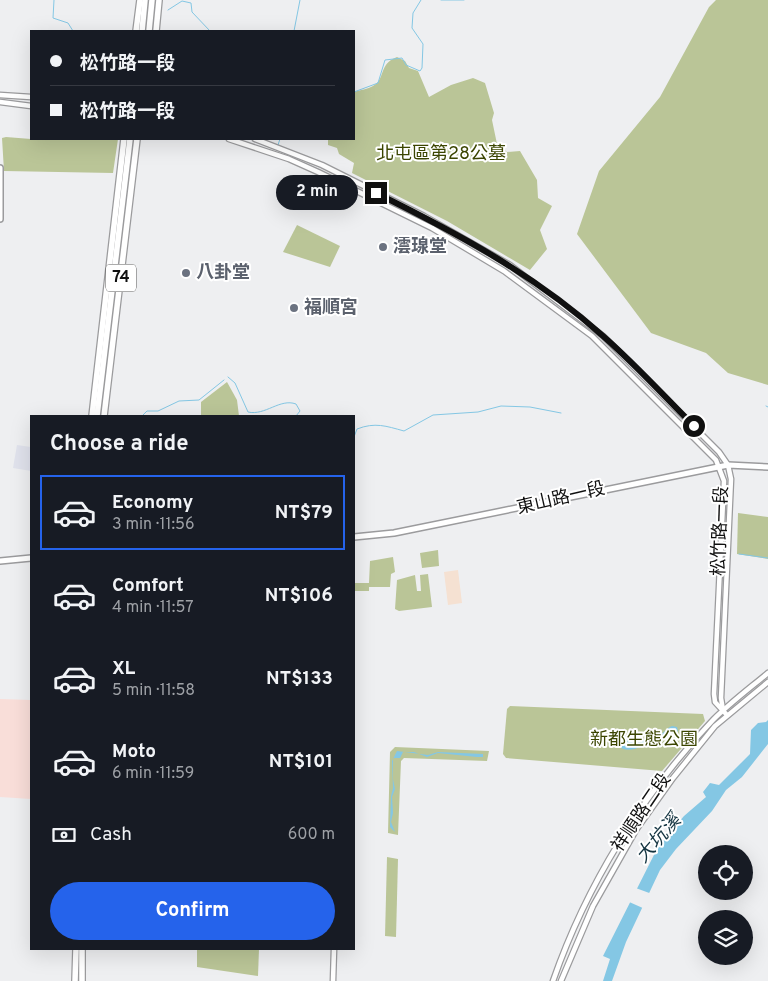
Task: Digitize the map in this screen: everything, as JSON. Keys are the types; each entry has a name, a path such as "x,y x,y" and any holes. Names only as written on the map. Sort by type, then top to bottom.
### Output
{"highway":[{"path":"136,30 140,0"},
{"path":"142,30 145,0"},
{"path":"149,30 152,0"},
{"path":"156,30 159,0"},
{"name":"74","path":"92,415 124,140"},
{"name":"74","path":"97,415 130,140"},
{"name":"74","path":"104,415 137,140"},
{"path":"75,981 76,950"},
{"path":"82,950 82,981"}],"main road":[{"path":"0,168 0,219"},
{"name":"東山路一段","path":"355,537 410,530 728,465 768,466"},
{"path":"0,561 30,558"}],"street":[{"path":"0,95 30,97"},
{"path":"0,102 30,106"},
{"name":"松竹路一段","path":"232,140 318,172 432,228 504,271 542,297 603,346 720,467 724,481 714,700 727,715"},
{"name":"松竹路一段","path":"258,140 298,155 417,213 510,264 603,336 716,448 728,465 731,479 721,698 723,711"},
{"name":"祥順路二段","path":"553,981 580,915 628,828 666,777 723,711 768,673"},
{"name":"祥順路二段","path":"561,981 593,906 636,830 673,778 727,715 768,682"},
{"path":"333,981 334,950"}],"shaded area":[{"path":"17,445 30,447 30,471 13,468"},
{"path":"458,570 462,603 448,605 444,572"},
{"path":"0,699 30,700 30,799 0,797"}],"green space":[{"path":"716,0 768,0 768,385 728,373 706,353 651,333 577,234 599,171 660,97 709,7"},
{"name":"北屯區第28公墓","path":"397,57 405,61 409,68 418,71 429,97 451,85 473,78 485,83 494,113 492,120 497,144 507,152 520,151 537,180 538,198 552,206 540,230 547,249 530,270 447,221 352,173 354,163 339,154 337,148 328,145 328,140 355,140 355,92 369,88 377,83 380,80 384,67"},
{"path":"2,138 30,140 118,140 113,173 4,171"},
{"path":"297,225 340,246 330,267 283,252"},
{"path":"227,382 237,400 239,415 201,415 201,402"},
{"path":"738,513 768,517 768,559 737,554"},
{"path":"438,550 439,566 422,568 420,553"},
{"path":"393,557 395,572 391,574 390,587 369,587 369,591 355,591 355,583 369,583 370,561"},
{"path":"428,574 432,607 399,611 395,609 397,580 415,575 417,591 421,591 420,575"},
{"name":"新都生態公園","path":"510,706 703,714 705,721 662,771 506,758 503,754 507,709"},
{"path":"395,747 489,751 487,761 404,758 401,761 398,835 388,833 390,752"},
{"path":"387,857 398,859 396,937 385,936"},
{"path":"197,950 259,950 258,976 197,967"}],"water":[{"path":"768,720 768,744 742,777 726,790 712,811 676,849 660,870 626,942 612,981 603,981 610,959 603,956 659,845 684,816 706,797 703,792 710,783 719,785 750,754 751,730 758,723"},
{"path":"672,726 677,727 678,731 672,737 654,736 663,733"},
{"path":"636,734 653,736 637,735 634,737 642,738 645,742 638,747 640,747 631,750 625,750 618,745 625,736"},
{"path":"397,751 405,752 403,752 400,758 394,758"},
{"path":"438,752 483,754 483,757 438,753 427,757 419,754 428,755"},
{"path":"393,759 395,789 392,797 393,813 391,822 395,832 390,827"}],"pier":[{"path":"633,887 652,894 645,909 627,901"}],"waterway":[{"path":"54,0 53,18 68,23 72,30"},
{"path":"294,30 300,0"},
{"path":"355,92 378,83 385,60 402,58 406,65 420,71 422,68 423,44 412,28 413,13 421,0"},
{"path":"441,0 464,0"},
{"path":"168,10 182,1 191,3 192,12 209,30"},
{"path":"278,145 280,140"},
{"path":"228,377 235,383 248,412 260,412 284,403 290,403 296,404 300,411 297,415"},
{"path":"143,415 147,411 158,411 179,401 199,400 224,380"},
{"path":"355,434 357,429 369,426 380,426 404,431 433,415 478,412 501,406 530,407 561,413"},
{"path":"739,554 768,558"}],"place":[{"name":"澐瑔堂","path":"383,247"},
{"name":"八卦堂","path":"186,273"},
{"name":"福順宮","path":"294,308"}],"route":[{"path":"376,193 432,220 510,264 603,336 694,426"}],"water label":[{"name":"大坑溪","path":"659,839"}]}
